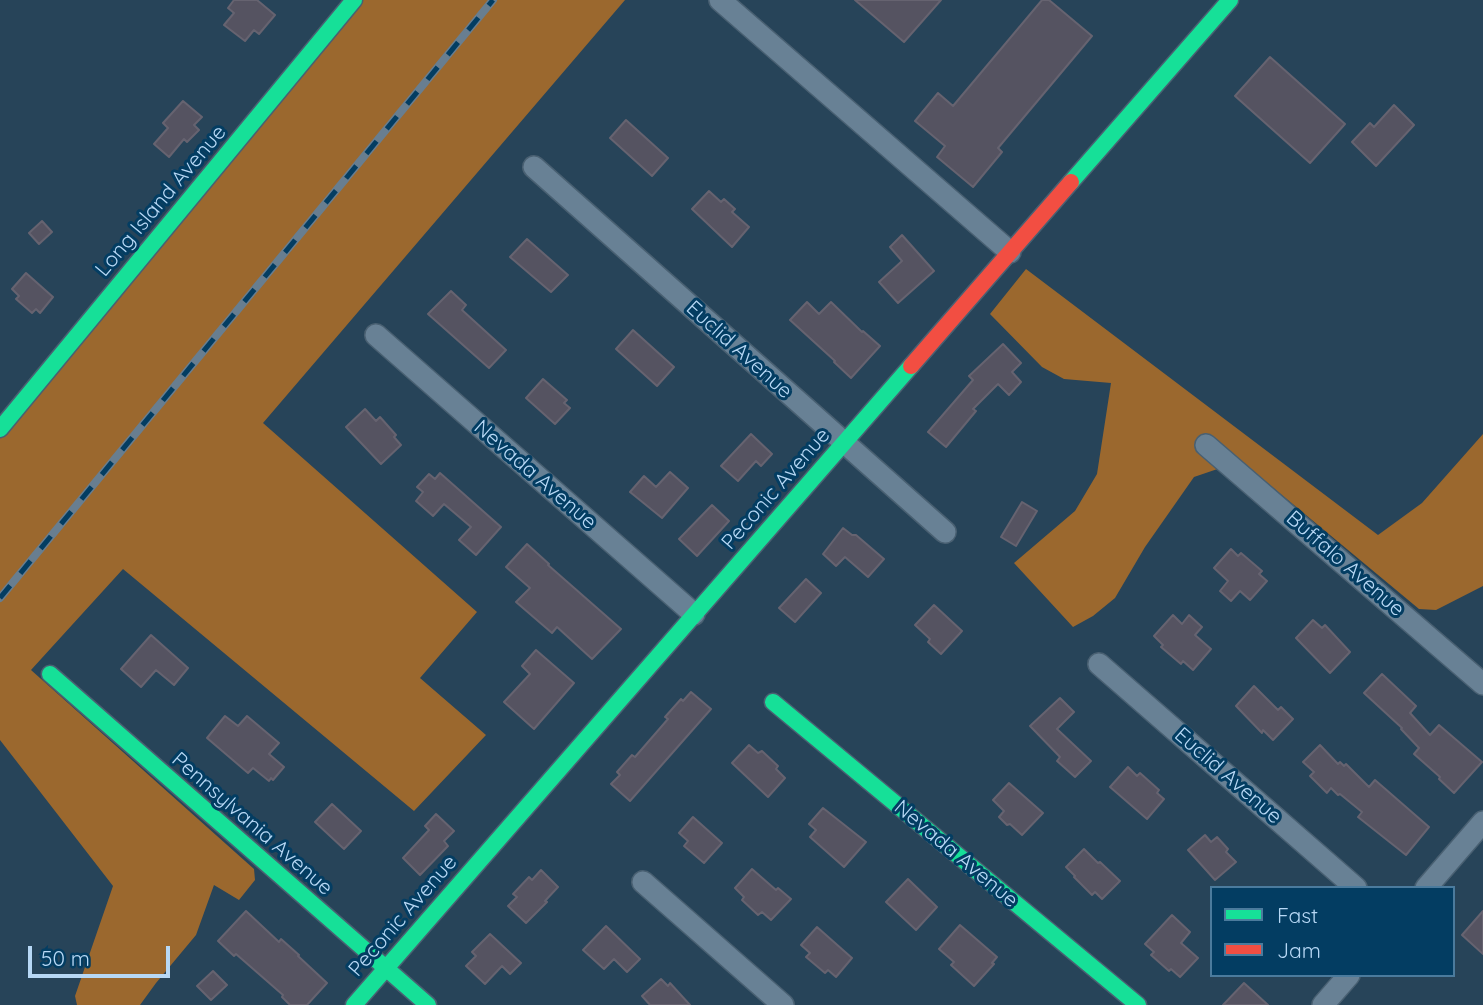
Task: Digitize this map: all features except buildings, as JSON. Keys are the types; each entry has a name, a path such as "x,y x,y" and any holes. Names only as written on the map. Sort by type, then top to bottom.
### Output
{"street":[{"name":"Long Island Avenue","path":"0,429 354,0"},
{"path":"720,0 1010,253"},
{"name":"Peconic Avenue","path":"354,1005 1230,0"},
{"name":"Euclid Avenue","path":"534,167 945,532"},
{"name":"Nevada Avenue","path":"376,335 694,614"},
{"name":"Buffalo Avenue","path":"1206,445 1483,684"},
{"name":"Euclid Avenue","path":"1099,664 1354,886"},
{"name":"Pennsylvania Avenue","path":"50,674 428,1005"},
{"name":"Nevada Avenue","path":"773,702 1138,1005"},
{"path":"1428,886 1483,822"},
{"path":"643,882 783,1005"},
{"path":"1323,1005 1347,977"}],"shaded area":[{"path":"354,0 625,0 263,423 477,612 420,678 486,735 414,811 123,569 31,670 254,869 255,880 239,900 214,885 196,935 140,1005 77,1005 75,996 113,886 0,740 0,429"},
{"path":"1026,269 1378,535 1422,503 1483,434 1483,586 1436,610 1419,609 1241,461 1194,477 1145,547 1115,598 1093,616 1073,627 1014,563 1075,511 1097,474 1111,383 1064,379 1042,367 990,314"}],"railway":[{"path":"0,598 493,0"}],"traffic: fast":[{"path":"0,429 354,0"},
{"path":"1071,182 1230,0"},
{"path":"354,1005 911,366"},
{"path":"50,674 428,1005"},
{"path":"773,702 1138,1005"}],"traffic: jam":[{"path":"911,366 1071,182"}]}
